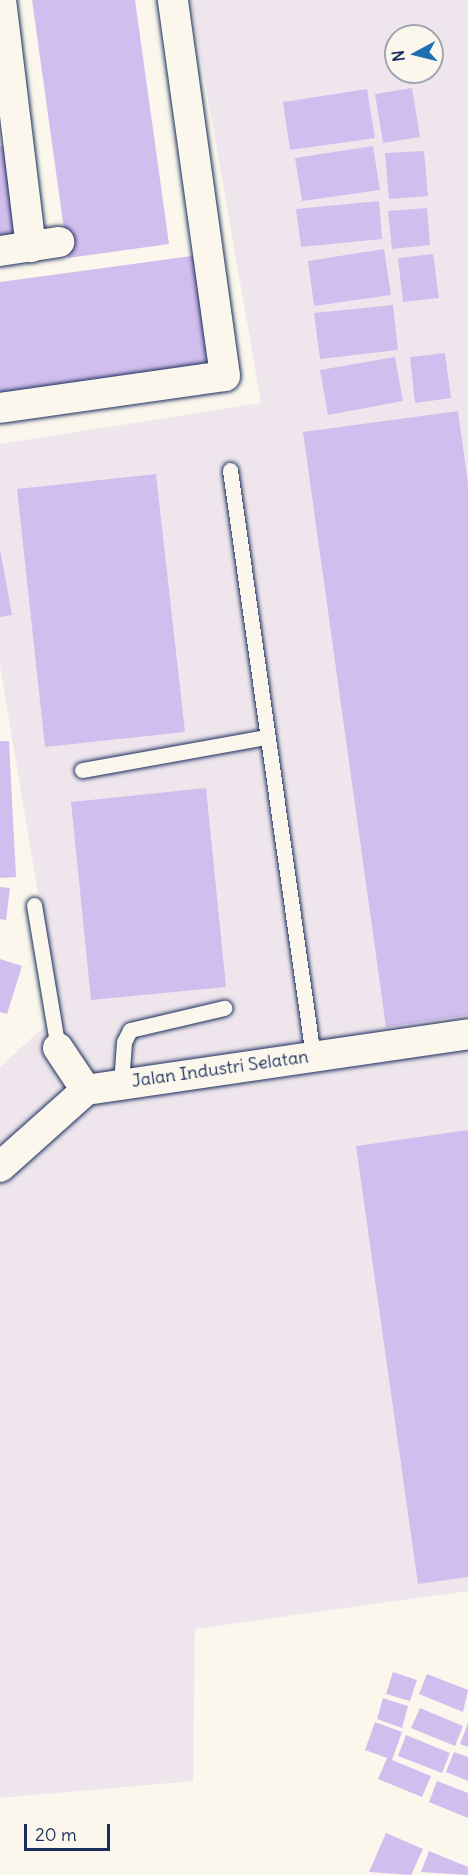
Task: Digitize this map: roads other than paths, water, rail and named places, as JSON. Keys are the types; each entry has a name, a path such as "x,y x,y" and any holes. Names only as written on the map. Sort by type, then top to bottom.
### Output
{"street":[{"path":"0,251 45,244 10,140 2,0"},
{"path":"0,408 225,376 173,0"},
{"name":"Jalan Industri Selatan","path":"86,1090 468,1034"},
{"path":"0,1167 86,1090 58,1048"}],"lane":[{"path":"230,470 313,1056"},
{"path":"82,770 266,737"},
{"path":"34,905 58,1048"},
{"path":"121,1084 124,1042 130,1030 224,1008"}]}
